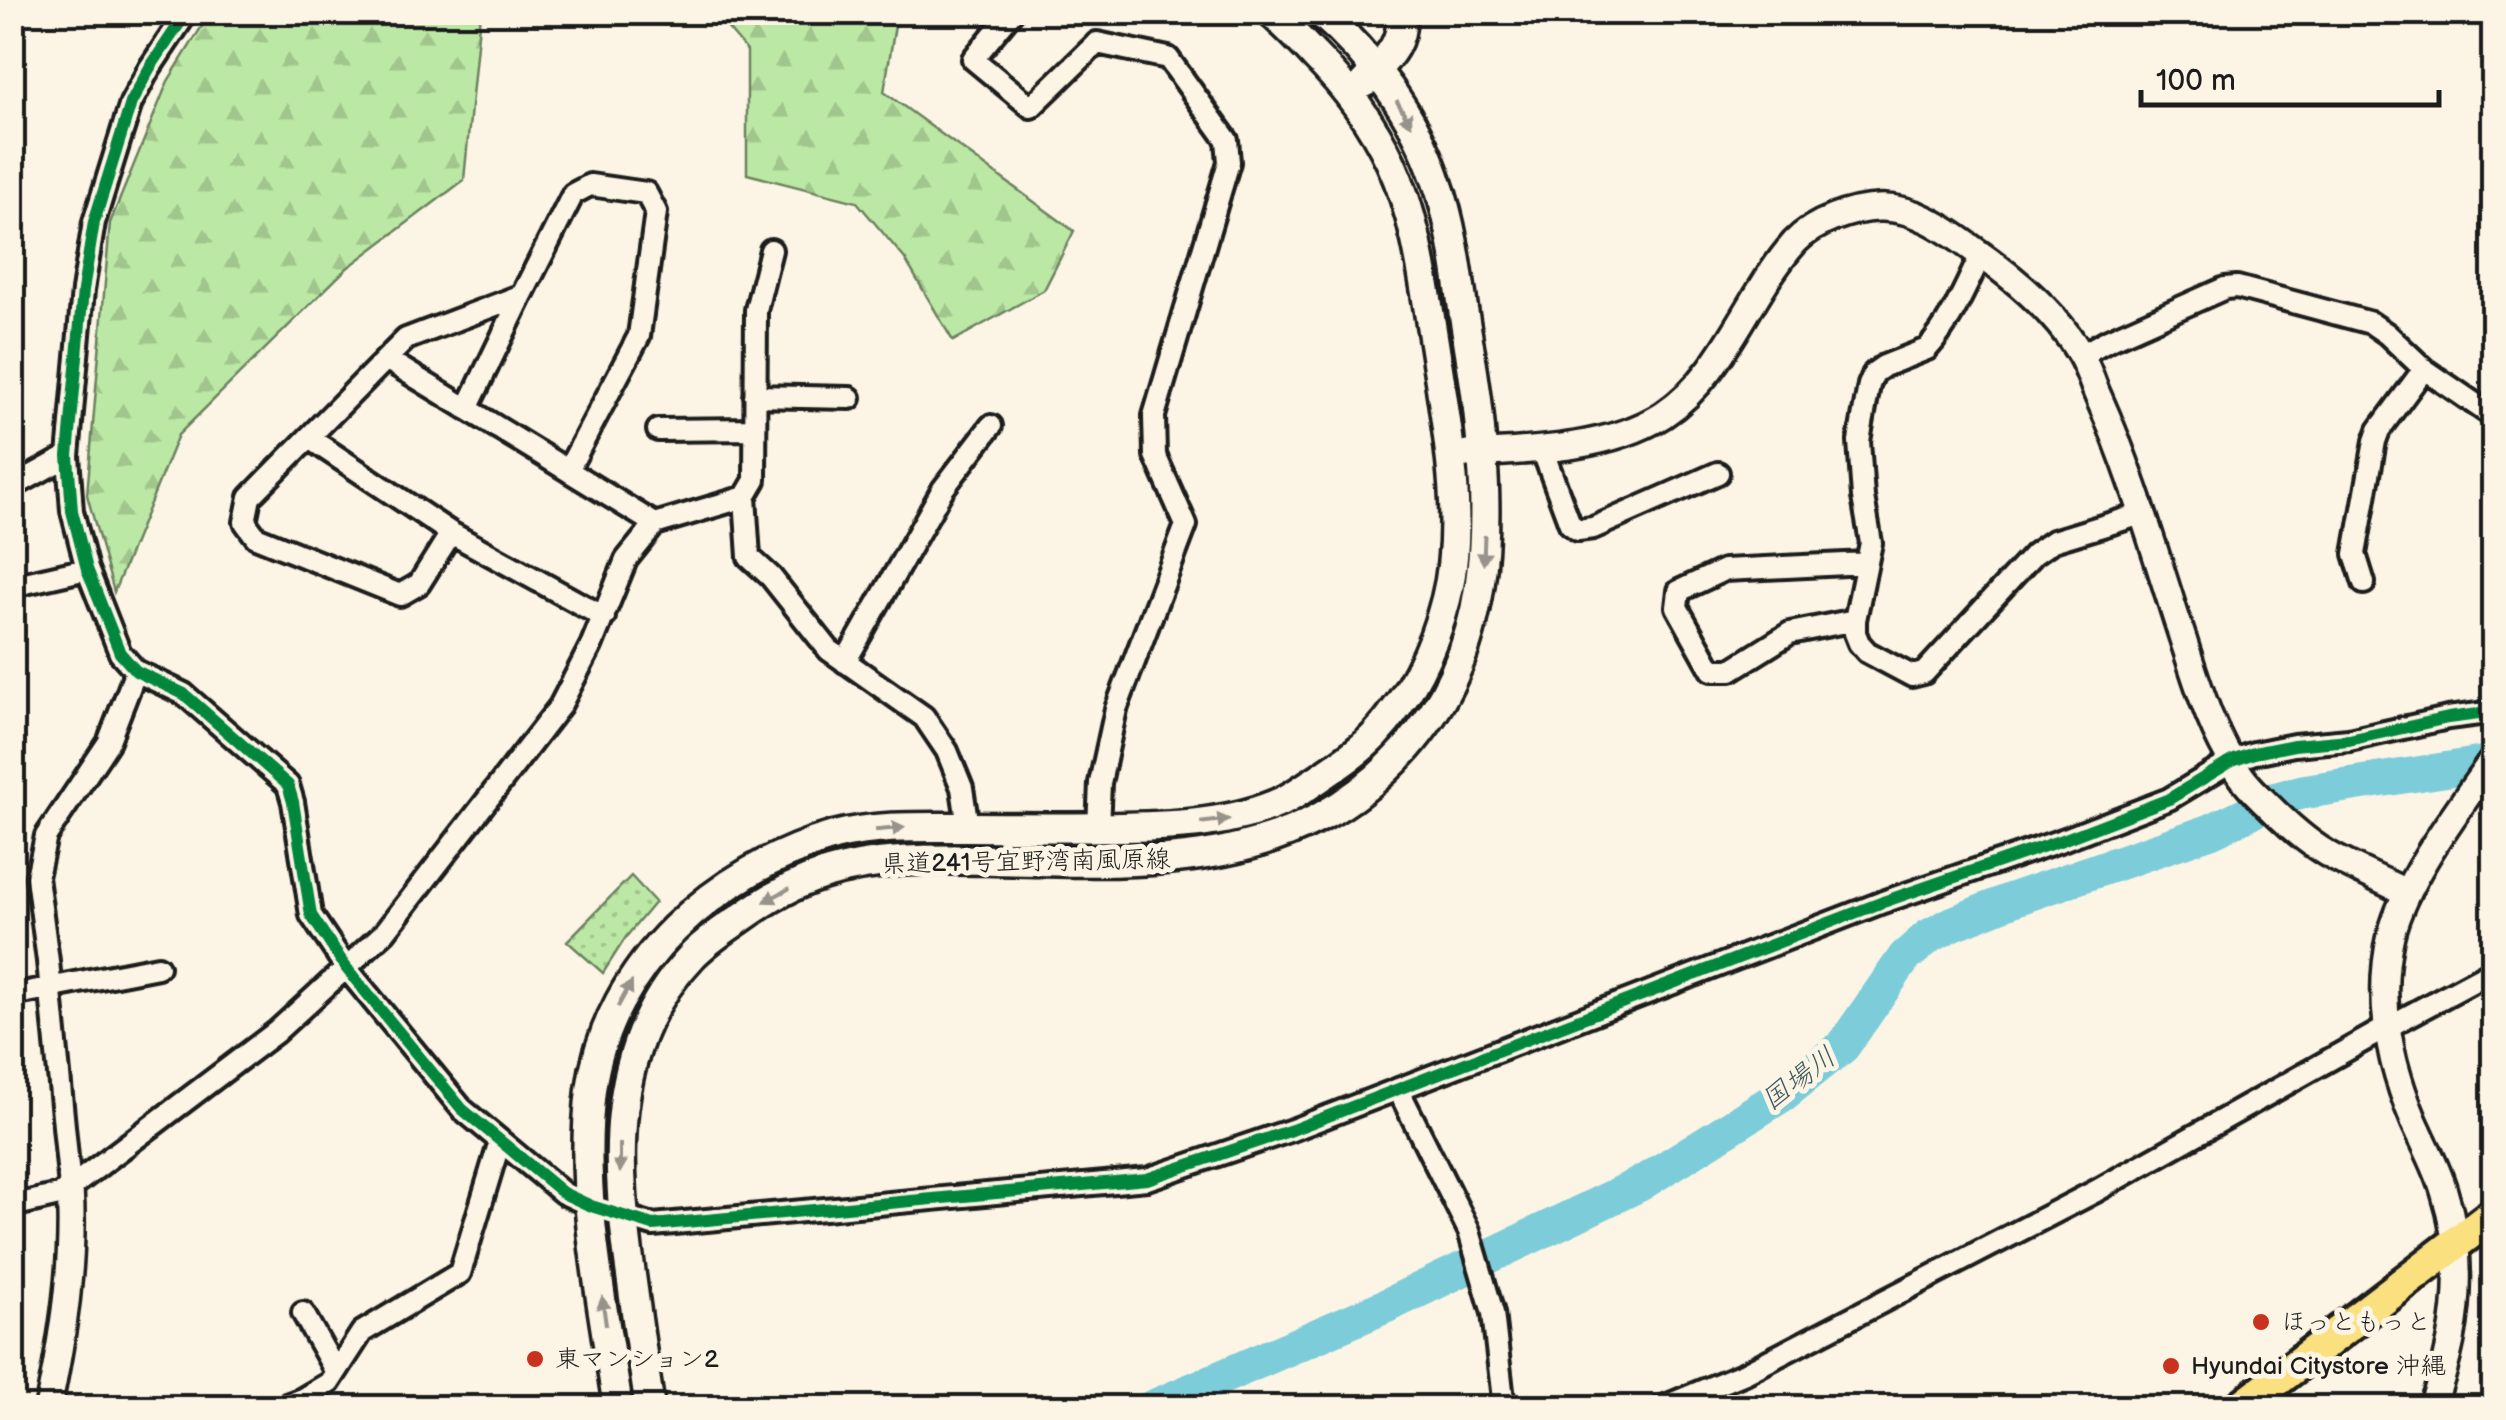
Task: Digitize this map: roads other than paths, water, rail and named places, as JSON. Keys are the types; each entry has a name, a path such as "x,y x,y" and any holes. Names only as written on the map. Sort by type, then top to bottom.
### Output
{"highway":[{"path":"2240,1408 2494,1214"}],"main road":[{"name":"県道241号宜野湾南風原線","path":"650,1408 623,1216 621,1124 626,1082 641,1034 663,992 694,954 764,902 827,873 899,860 1108,863 1180,859 1244,847 1292,832 1350,801 1396,760 1423,730 1449,687 1470,634 1483,574 1486,508 1476,395 1457,267 1446,212 1424,148 1377,69 1320,12"},
{"path":"1352,96 1395,50 1401,12"},
{"name":"県道241号宜野湾南風原線","path":"618,1408 591,1206 591,1087 605,1036 626,990 652,954 687,917 732,881 782,854 838,835 895,827 1098,828 1232,819 1285,800 1334,768 1375,735 1412,685 1435,636 1448,595 1453,524 1450,455 1420,252 1406,200 1379,139 1352,96 1276,17"}],"street":[{"path":"187,12 148,69 131,103 94,222 68,456 72,511 87,569 120,653 136,671 184,694 288,785 311,915 346,969 462,1109 563,1193 623,1216 653,1225 1147,1179 1292,1130 1882,902 2168,799 2238,771 2254,752 2349,740 2494,712"},
{"path":"1012,12 972,59 1030,108 1097,43 1168,58 1228,140 1229,162 1154,416 1155,455 1186,525 1116,709 1100,782 1098,828"},
{"path":"468,409 572,194 590,185 646,193 656,212 638,336 568,470"},
{"path":"1450,455 1570,446 1624,432 1660,417 1706,378 1756,296 1797,240 1832,219 1866,210 1892,208 1942,227 2028,293 2080,354 2118,440 2193,670 2215,728 2238,771 2292,829 2325,853 2407,894"},
{"path":"771,250 756,310 755,480 745,498 749,558 771,577 829,650 924,717 947,751 962,788 968,827"},
{"path":"1982,254 1932,344 1884,366 1874,373 1869,385 1859,441 1871,543 1854,620 1859,643 1912,676 1924,673 2034,554 2053,541 2142,514"},
{"path":"2080,354 2225,288 2238,287 2371,323 2424,370 2494,417"},
{"path":"452,533 419,584 400,594 256,537 245,522 250,497 406,340 522,295"},
{"path":"386,359 654,524"},
{"path":"2364,584 2355,554 2375,441 2424,370"},
{"path":"755,396 850,398"},
{"path":"846,662 944,489 991,426"},
{"path":"658,430 755,429"},
{"path":"308,438 452,533 604,617"},
{"path":"1542,449 1570,524 1578,530 1593,528 1718,473"},
{"path":"12,487 68,456"},
{"path":"12,1206 59,1195 70,1188 276,1032 386,932 560,706 604,617 626,560 654,524 745,498"},
{"path":"1854,620 1790,633 1731,670 1712,670 1677,608 1678,591 1724,570 1866,563"},
{"path":"12,586 87,569"},
{"path":"48,1408 61,1340 71,1225 37,877 46,836 108,743 136,671"},
{"path":"2431,1408 2444,1376 2454,1333 2458,1300 2454,1245 2445,1192 2401,1088 2391,1054 2386,1028 2386,962 2397,914 2407,894 2494,758"},
{"path":"12,995 158,966"},
{"path":"1661,1408 1745,1374 2096,1192 2494,970"},
{"path":"1398,1089 1468,1231 1492,1313 1504,1408"},
{"path":"278,1408 305,1403 329,1383 362,1332 460,1273 500,1141"},
{"path":"303,1312 336,1372"}],"lane":[{"path":"12,198 19,181"}],"waterway":[{"name":"国場川","path":"1151,1408 1388,1305 1640,1184 1782,1095 1843,1046 1905,957 1928,937 1952,924 2211,831 2277,799 2494,762"}],"place":[{"name":"ほっともっと","path":"2261,1322"},
{"name":"東マンション2","path":"535,1359"},
{"name":"Hyundai Citystore 沖縄","path":"2171,1366"}]}
